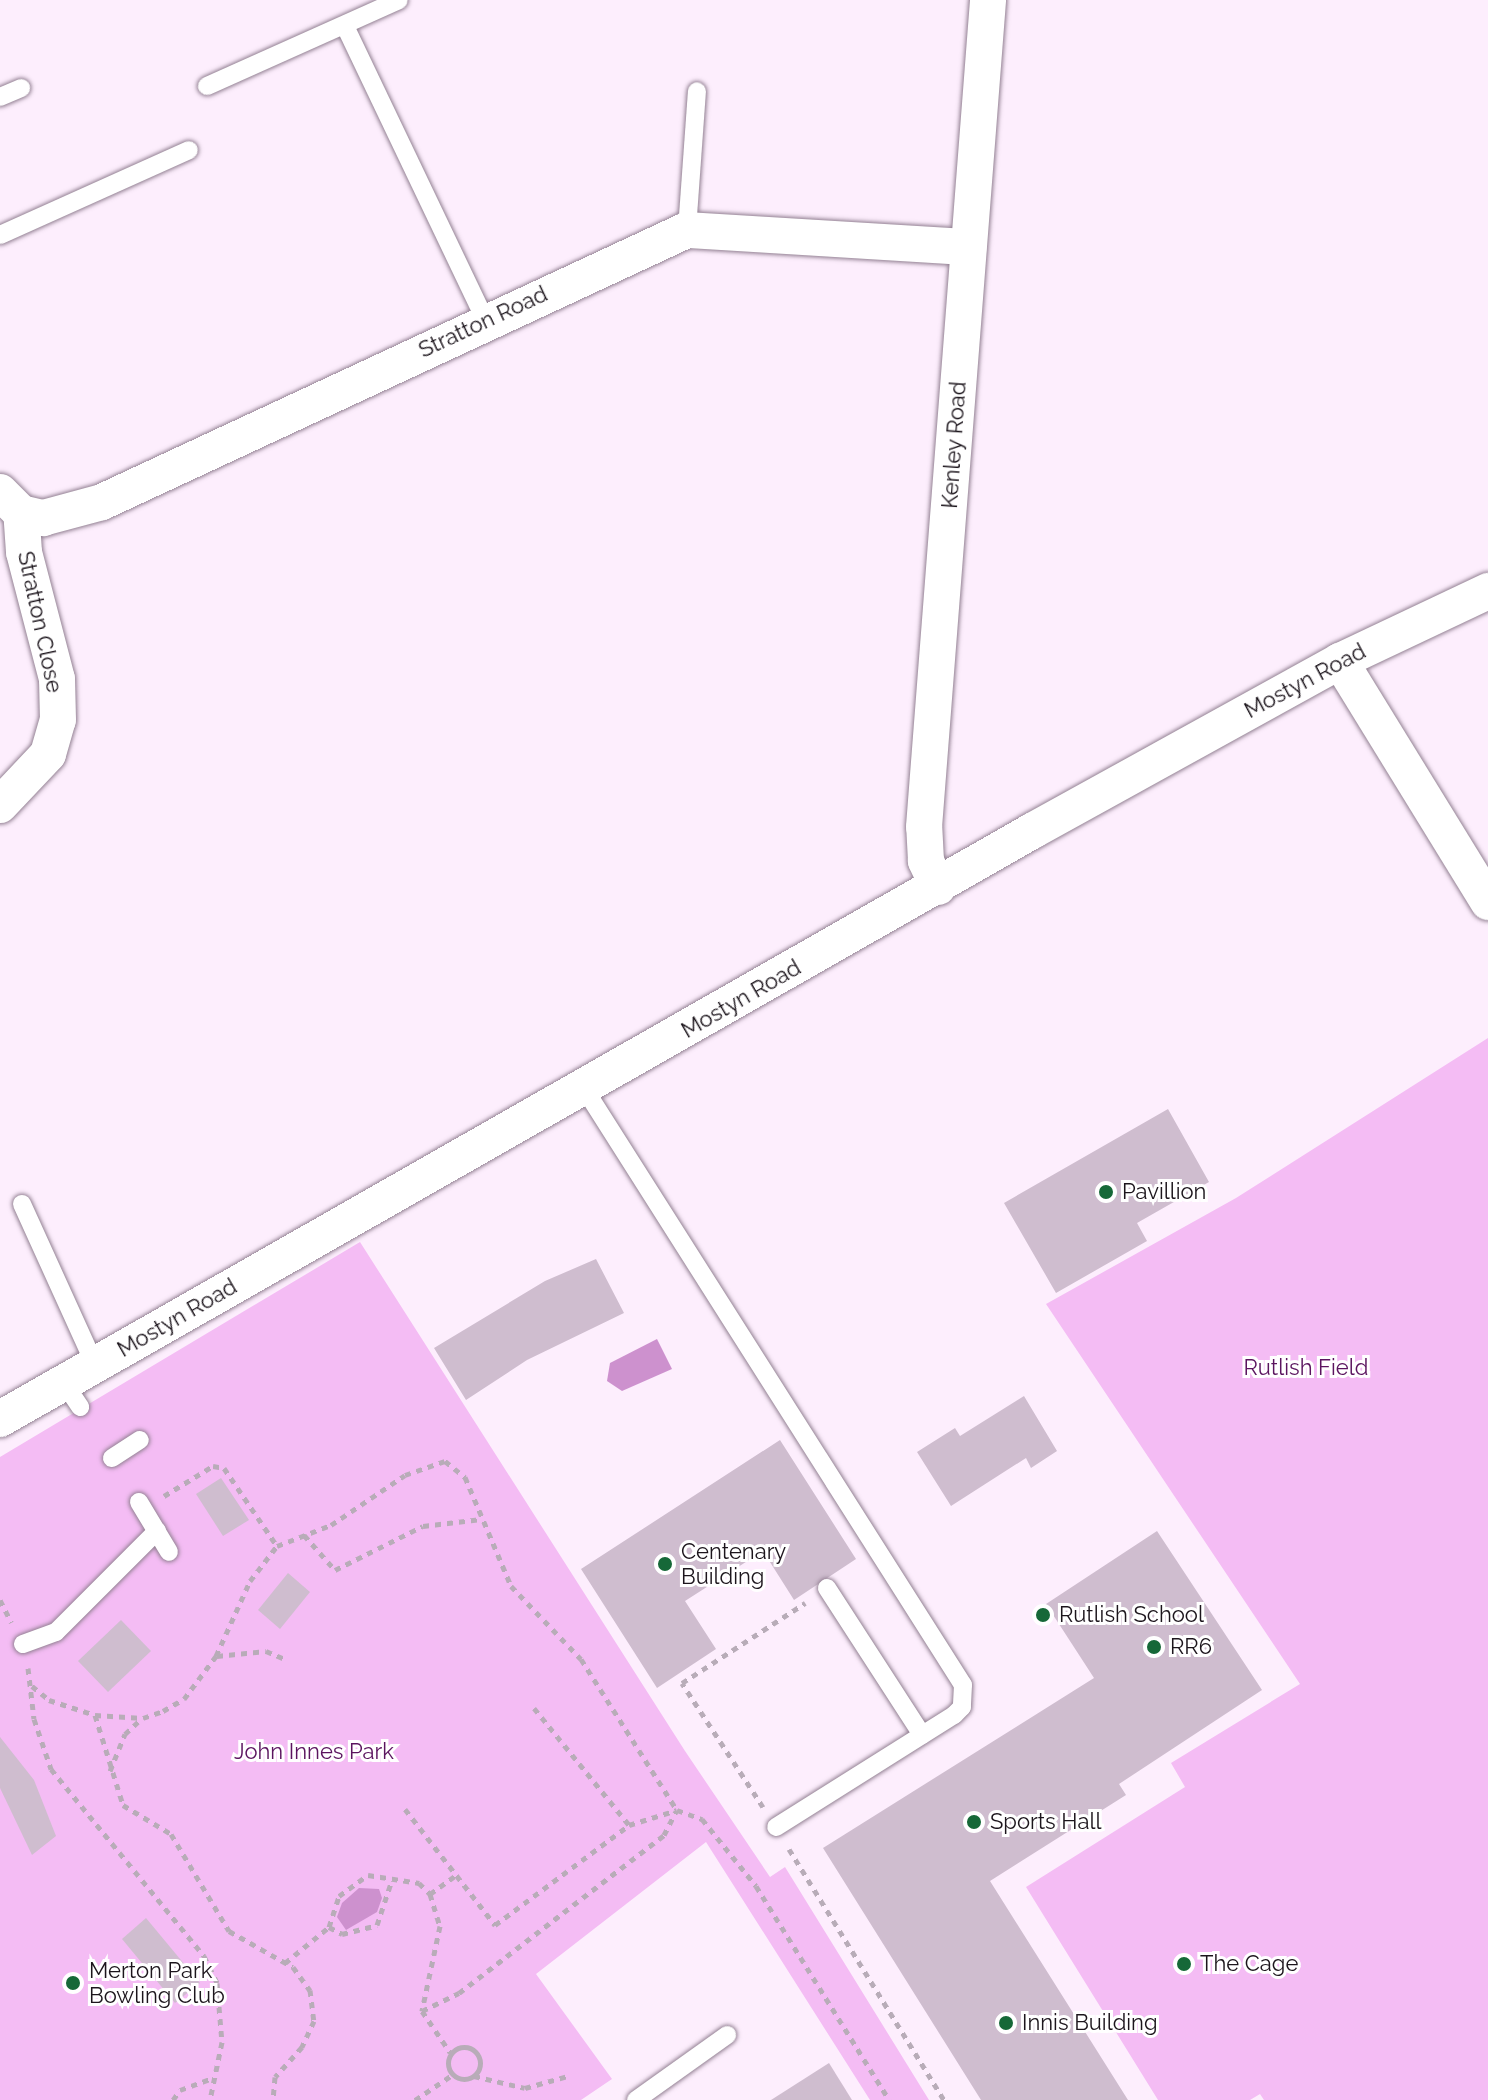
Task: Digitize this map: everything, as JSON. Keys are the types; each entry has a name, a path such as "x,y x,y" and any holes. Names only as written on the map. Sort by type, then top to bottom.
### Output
{"street":[{"name":"Kenley Road","path":"938,887 926,861 924,827 988,0"},
{"name":"Stratton Road","path":"10,503 43,518 102,502 485,320 687,230 968,247"},
{"name":"Stratton Close","path":"0,805 48,754 58,720 57,679 10,503"},
{"name":"Mostyn Road","path":"0,1419 72,1395 95,1365 1340,661 1488,591"},
{"path":"1340,661 1488,902"}],"lane":[{"path":"207,86 399,0"},
{"path":"345,26 485,320"},
{"path":"0,97 21,88"},
{"path":"687,230 697,91"},
{"path":"0,235 189,150"},
{"path":"584,1088 963,1685 962,1707 776,1827"},
{"path":"22,1204 95,1365"},
{"path":"112,1458 140,1440"},
{"path":"141,1505 169,1552"},
{"path":"23,1644 56,1632 157,1531"},
{"path":"827,1588 922,1735"},
{"path":"636,2100 727,2035"}],"path":[{"path":"109,1772 125,1734 143,1718 184,1699 216,1656 250,1581 277,1546 331,1525 405,1475 445,1461 465,1477 511,1586 581,1659 677,1810"},
{"path":"141,1505 213,1466 224,1468 277,1546"},
{"path":"304,1534 335,1570 423,1526 482,1519"},
{"path":"0,1600 23,1644 32,1686 34,1719 51,1769 204,1956 217,1983 222,2042 211,2079 210,2100"},
{"path":"216,1656 266,1651 287,1660"},
{"path":"32,1686 49,1700 95,1715 143,1718"},
{"path":"534,1708 629,1825"},
{"path":"95,1715 109,1772 123,1805 171,1834 186,1852 229,1931 285,1963 310,1990 314,2021 302,2047 275,2077 273,2100"},
{"path":"405,1809 495,1925 629,1825 677,1810 702,1819 756,1886 889,2100"},
{"path":"422,2011 459,1993 664,1835 677,1810"},
{"path":"285,1963 329,1927 350,1883 368,1875 391,1883 419,1883 430,1894 440,1926 422,2011 450,2052 452,2075"},
{"path":"430,1894 456,1875"},
{"path":"329,1927 342,1934 377,1925 391,1883"},
{"path":"450,2052 465,2046 478,2054 474,2076"},
{"path":"415,2100 452,2075 474,2076 525,2088 568,2076"},
{"path":"173,2100 180,2090 211,2079"}],"green space":[{"name":"Rutlish Field","path":"1488,1038 1488,2100 1264,2100 1260,2094 1250,2100 1158,2100 1026,1887 1185,1787 1171,1763 1300,1684 1046,1304 1236,1198"},
{"name":"John Innes Park","path":"360,1242 685,1751 770,1877 785,1867 929,2100 870,2100 706,1842 536,1974 612,2079 581,2100 0,2100 0,1457"}],"shaded area":[{"path":"657,1339 672,1369 622,1391 607,1381 610,1363"},
{"path":"359,1888 379,1889 382,1898 377,1912 346,1930 337,1917 342,1903"}],"building":[{"name":"Pavillion","path":"1168,1109 1209,1182 1137,1223 1147,1241 1056,1293 1004,1203"},
{"path":"596,1259 624,1313 527,1360 466,1400 434,1348 545,1281"},
{"path":"1024,1396 1057,1451 1031,1468 1026,1458 951,1506 917,1452 955,1428 960,1436"},
{"name":"Centenary Building","path":"780,1440 856,1559 794,1600 763,1551 685,1601 716,1649 657,1688 581,1569"},
{"path":"221,1478 249,1520 223,1536 196,1494"},
{"path":"1157,1531 1262,1690 1119,1784 1126,1795 990,1881 1128,2100 981,2100 823,1848 1094,1678 1046,1604"},
{"path":"288,1573 310,1592 280,1629 258,1610"},
{"path":"121,1620 151,1651 108,1692 78,1661"},
{"path":"0,1737 34,1780 56,1836 32,1855 0,1788"},
{"path":"146,1918 200,1983 175,2003 122,1939"},
{"path":"829,2063 852,2100 771,2100"}],"place":[{"name":"Pavillion","path":"1106,1192"},
{"name":"Centenary Building","path":"665,1564"},
{"name":"Rutlish School","path":"1043,1615"},
{"name":"RR6","path":"1154,1647"},
{"name":"Sports Hall","path":"974,1822"},
{"name":"The Cage","path":"1184,1964"},
{"name":"Merton Park Bowling Club","path":"73,1983"},
{"name":"Innis Building","path":"1006,2023"}]}
